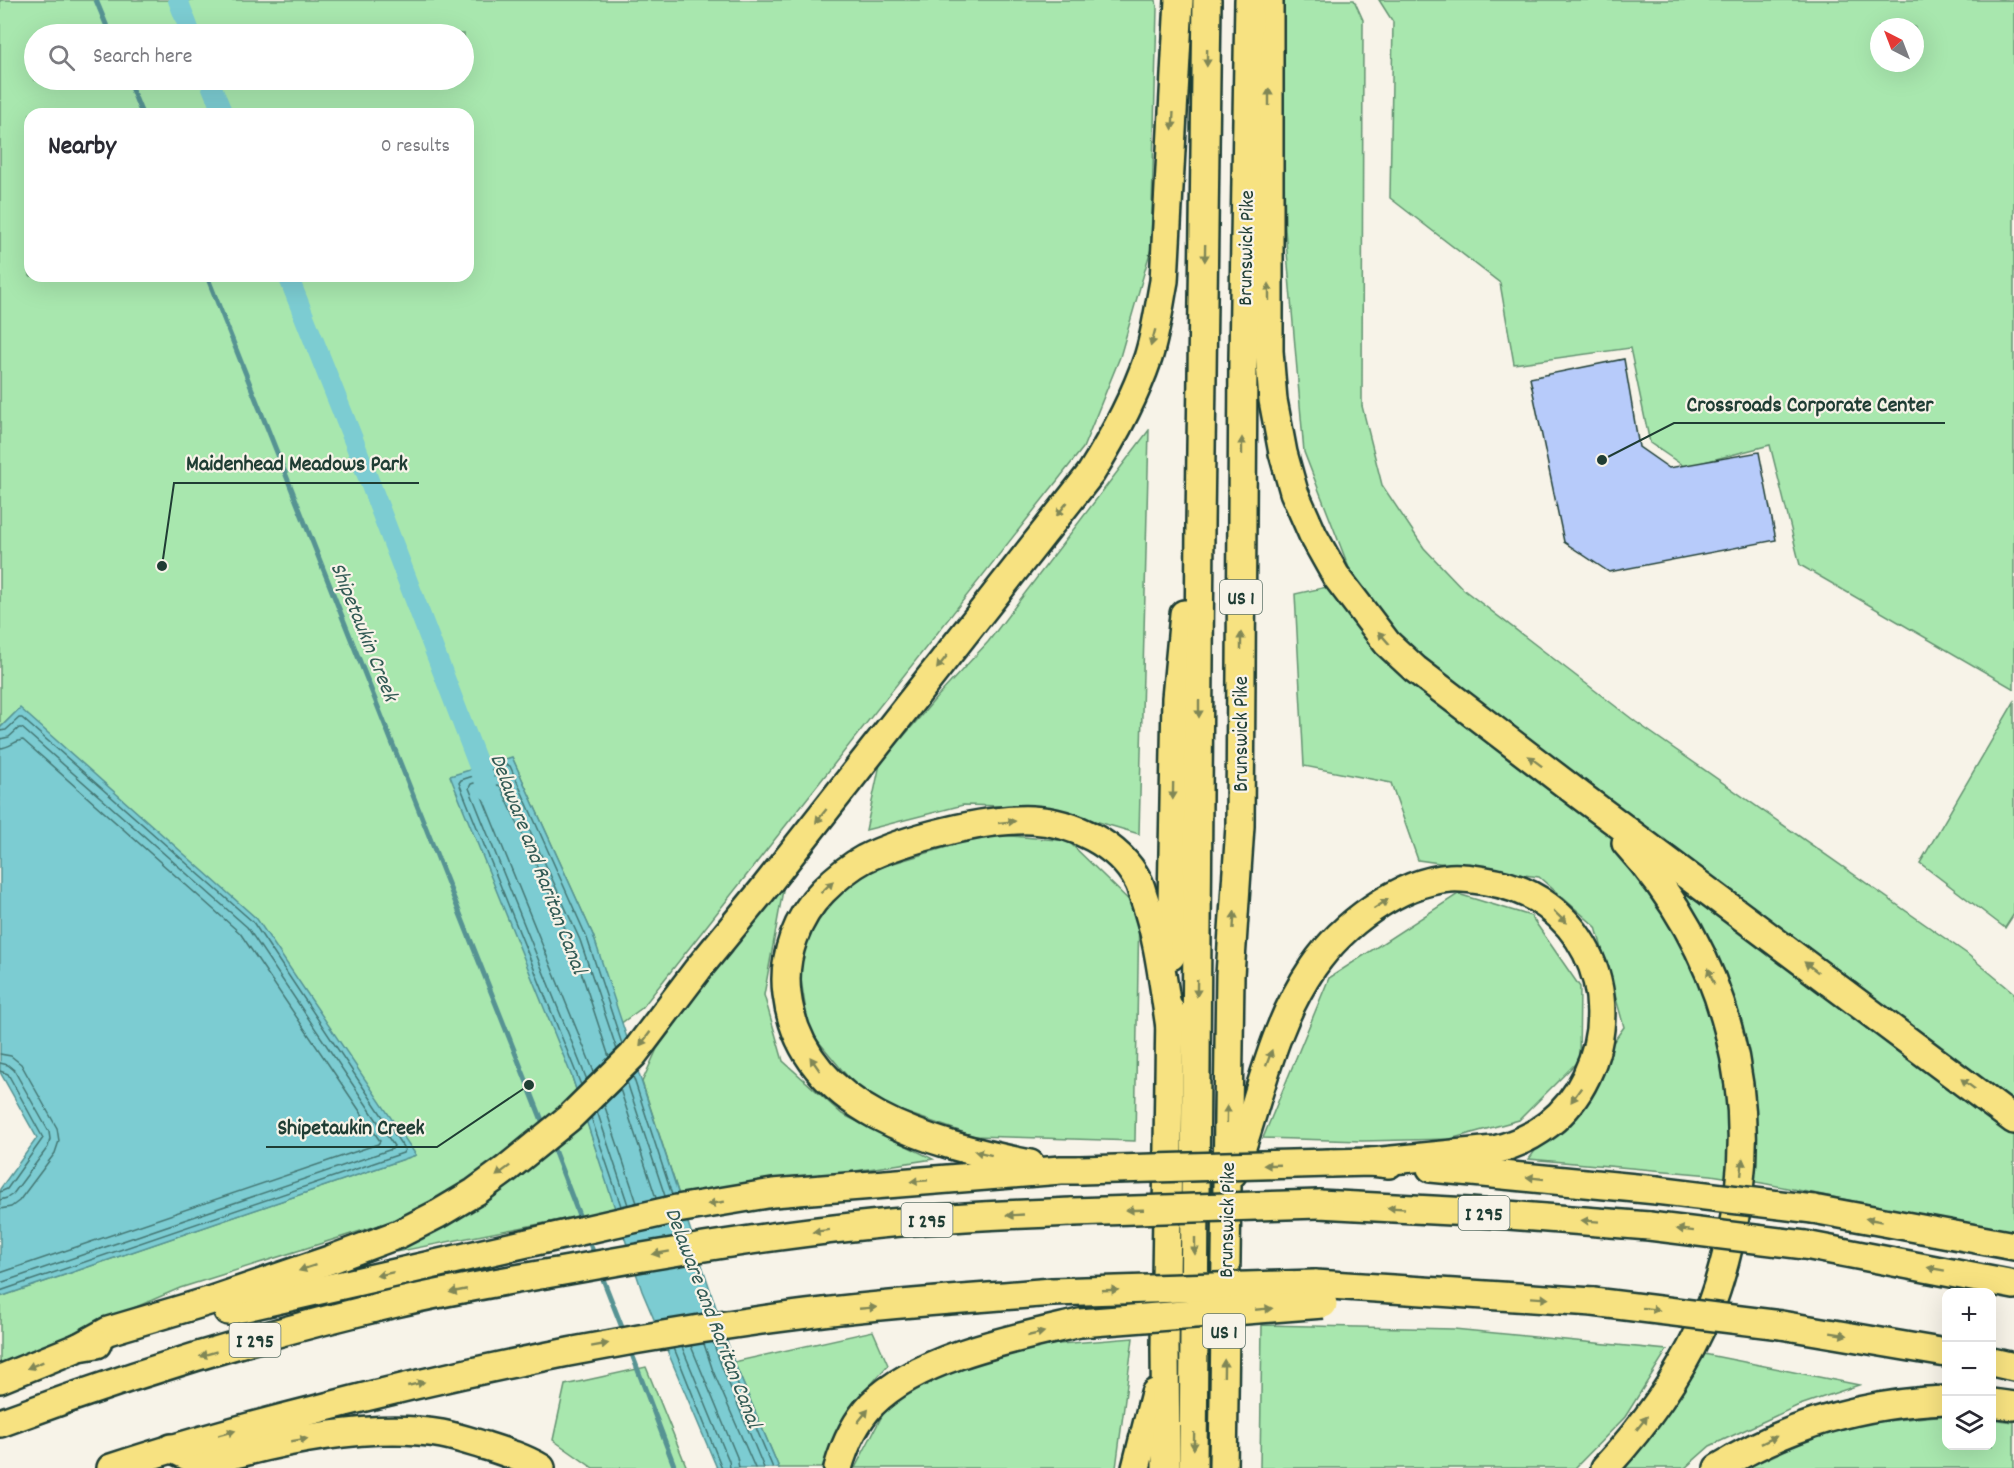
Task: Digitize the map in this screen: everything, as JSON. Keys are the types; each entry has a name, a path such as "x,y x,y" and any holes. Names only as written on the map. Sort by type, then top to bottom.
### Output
{"highway":[{"path":"0,1379 79,1347 108,1331 332,1259 438,1215 475,1192 532,1148 593,1096 633,1055 1091,473 1114,436 1133,398 1148,357 1157,323 1164,281 1179,0"},
{"name":"Brunswick Pike","path":"1193,1468 1200,525 1207,0"},
{"name":"Brunswick Pike","path":"1223,1468 1230,975 1240,826 1243,359 1249,0"},
{"path":"1269,0 1269,351 1275,411 1283,453 1294,492 1313,535 1336,576 1387,643 1415,669 2014,1120"},
{"path":"1166,1468 1165,1348 1176,698 1185,601 1200,525"},
{"path":"1581,796 1644,862 1668,894 1695,939 1728,1023 1737,1067 1742,1110 1743,1157 1737,1214 1721,1279 1701,1329 1679,1370 1651,1412 1605,1468"},
{"path":"1070,1170 1000,1157 912,1132 873,1114 844,1095 823,1075 807,1053 795,1029 788,1005 785,978 787,959 795,934 806,912 842,873 864,859 906,843 955,830 1004,822 1032,820 1057,823 1081,831 1103,844 1122,860 1138,880 1153,922 1170,1027"},
{"path":"79,1347 248,1306 677,1209 773,1192 1070,1170 1330,1163 1372,1162 1494,1150 1528,1138 1549,1124 1566,1108 1580,1089 1593,1063 1600,1039 1602,1011 1599,984 1592,962 1580,939 1564,919 1546,904 1526,892 1502,883 1474,879 1450,878 1420,885 1391,897 1360,917 1314,965 1293,999 1262,1077 1245,1142 1226,1194"},
{"path":"1372,1162 1656,1190 1813,1209 2014,1246"},
{"name":"I 295","path":"0,1423 90,1390 307,1325 398,1302 694,1248 781,1236 951,1218 1319,1204 1470,1212 1648,1226 1805,1245 2014,1285"},
{"path":"111,1468 171,1448 396,1388 543,1356 704,1328 810,1313 1052,1292 1488,1294 1593,1302 1781,1324 1942,1352"},
{"path":"838,1468 845,1446 857,1423 872,1404 892,1388 925,1369 952,1358 1008,1340 1080,1323 1319,1294"},
{"path":"1136,1468 1165,1348"},
{"path":"1996,1363 2014,1367"},
{"path":"1718,1468 1740,1454 1781,1434 1823,1419 1867,1408 1912,1401 1942,1400"},
{"path":"1996,1404 2014,1406"},
{"path":"171,1448 202,1463 300,1439 370,1432 408,1431 441,1434 473,1442 507,1452 542,1468"}],"green space":[{"path":"0,0 1156,0 1151,249 1120,357 1083,448 642,1008 620,1024 593,935 512,757 572,1077 616,1209 396,1252 383,1224 180,1288 0,1366 0,1297 416,1155 14,714 0,728"},
{"path":"1281,0 1354,0 1363,20 1362,406 1382,485 1424,548 1464,590 1636,722 1966,953 2014,993 2014,1233 1711,1175 1529,1159 1624,1027 1596,927 1539,877 1418,860 1391,783 1304,766 1295,594 1354,581 1304,452 1285,229"},
{"path":"1379,0 2014,0 2014,689 1800,565 1770,445 1685,467 1650,443 1630,348 1514,364 1500,283 1390,198 1393,22"},
{"path":"1149,430 1139,834 1048,807 963,805 866,830 880,764 988,642"},
{"path":"2014,702 2014,914 2005,928 1920,863"},
{"path":"990,834 1068,841 1139,910 1135,1141 974,1136 866,1099 809,1030 797,955 827,896 874,869"},
{"path":"783,890 764,995 783,1061 842,1114 933,1159 680,1198 642,1082 657,1049 753,919"},
{"path":"1458,894 1531,916 1580,987 1579,1060 1519,1120 1450,1139 1362,1141 1263,1138 1329,978"},
{"path":"1262,1325 1454,1329 1667,1350 1625,1417 1575,1468 1260,1468"},
{"path":"873,1331 888,1365 847,1412 822,1468 779,1468 734,1362"},
{"path":"1133,1338 1116,1468 855,1468 885,1410 947,1366 1035,1346"},
{"path":"1699,1353 1859,1385 1797,1406 1710,1446 1685,1468 1615,1468"},
{"path":"646,1367 687,1468 593,1468 553,1440 565,1385"},
{"path":"1942,1415 1942,1450 1996,1450 1996,1420 2014,1422 2014,1468 1747,1468 1837,1426"}],"water":[{"path":"20,708 257,919 416,1155 0,1297 0,1189 37,1138 0,1072 0,728"},
{"path":"512,757 593,935 734,1362 779,1468 717,1468 642,1291 572,1077 450,776"}],"building":[{"path":"1624,359 1639,447 1669,468 1759,452 1776,540 1609,572 1564,542 1530,378"}],"waterway":[{"name":"Shipetaukin Creek","path":"96,0 106,24"},
{"name":"Delaware and Raritan Canal","path":"178,0 187,24"},
{"name":"Shipetaukin Creek","path":"132,90 140,108"},
{"name":"Delaware and Raritan Canal","path":"213,90 221,108"},
{"name":"Shipetaukin Creek","path":"209,282 545,1128"},
{"name":"Delaware and Raritan Canal","path":"290,282 488,790"},
{"name":"Shipetaukin Creek","path":"551,1142 582,1223"},
{"name":"Shipetaukin Creek","path":"587,1237 595,1256"},
{"name":"Shipetaukin Creek","path":"601,1274 625,1335"},
{"name":"Shipetaukin Creek","path":"630,1349 675,1468"}],"place":[{"name":"Crossroads Corporate Center","path":"1602,460"},
{"name":"Maidenhead Meadows Park","path":"162,566"},
{"name":"Shipetaukin Creek","path":"529,1085"}]}
